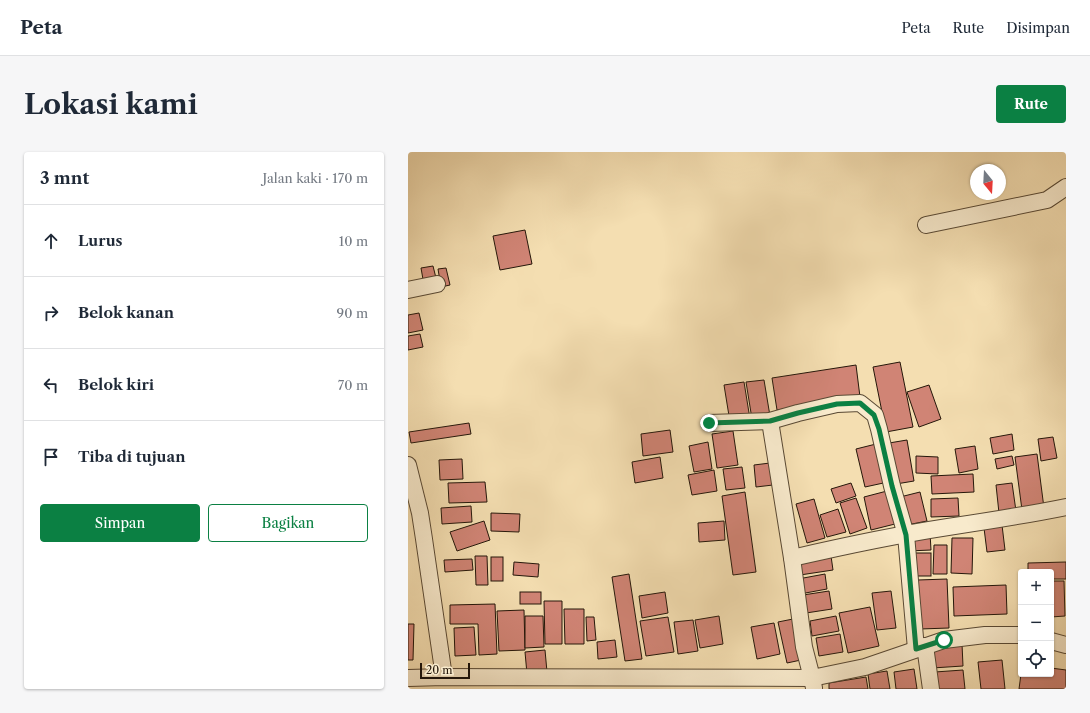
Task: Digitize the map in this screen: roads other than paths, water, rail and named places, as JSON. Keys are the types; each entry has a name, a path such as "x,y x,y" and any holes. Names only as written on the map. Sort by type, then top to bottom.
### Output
{"street":[{"path":"926,225 1047,200 1066,187"},
{"path":"408,290 437,284"},
{"path":"709,423 770,421 837,404 860,403 874,415 879,429 892,486 906,535 921,647 931,689"},
{"path":"770,421 792,558 804,646 813,684"},
{"path":"408,465 420,513 444,677"},
{"path":"792,558 842,546 989,522 1066,507"},
{"path":"408,678 444,677 813,684 944,640 985,635 1018,635"},
{"path":"1054,642 1066,646"}]}
